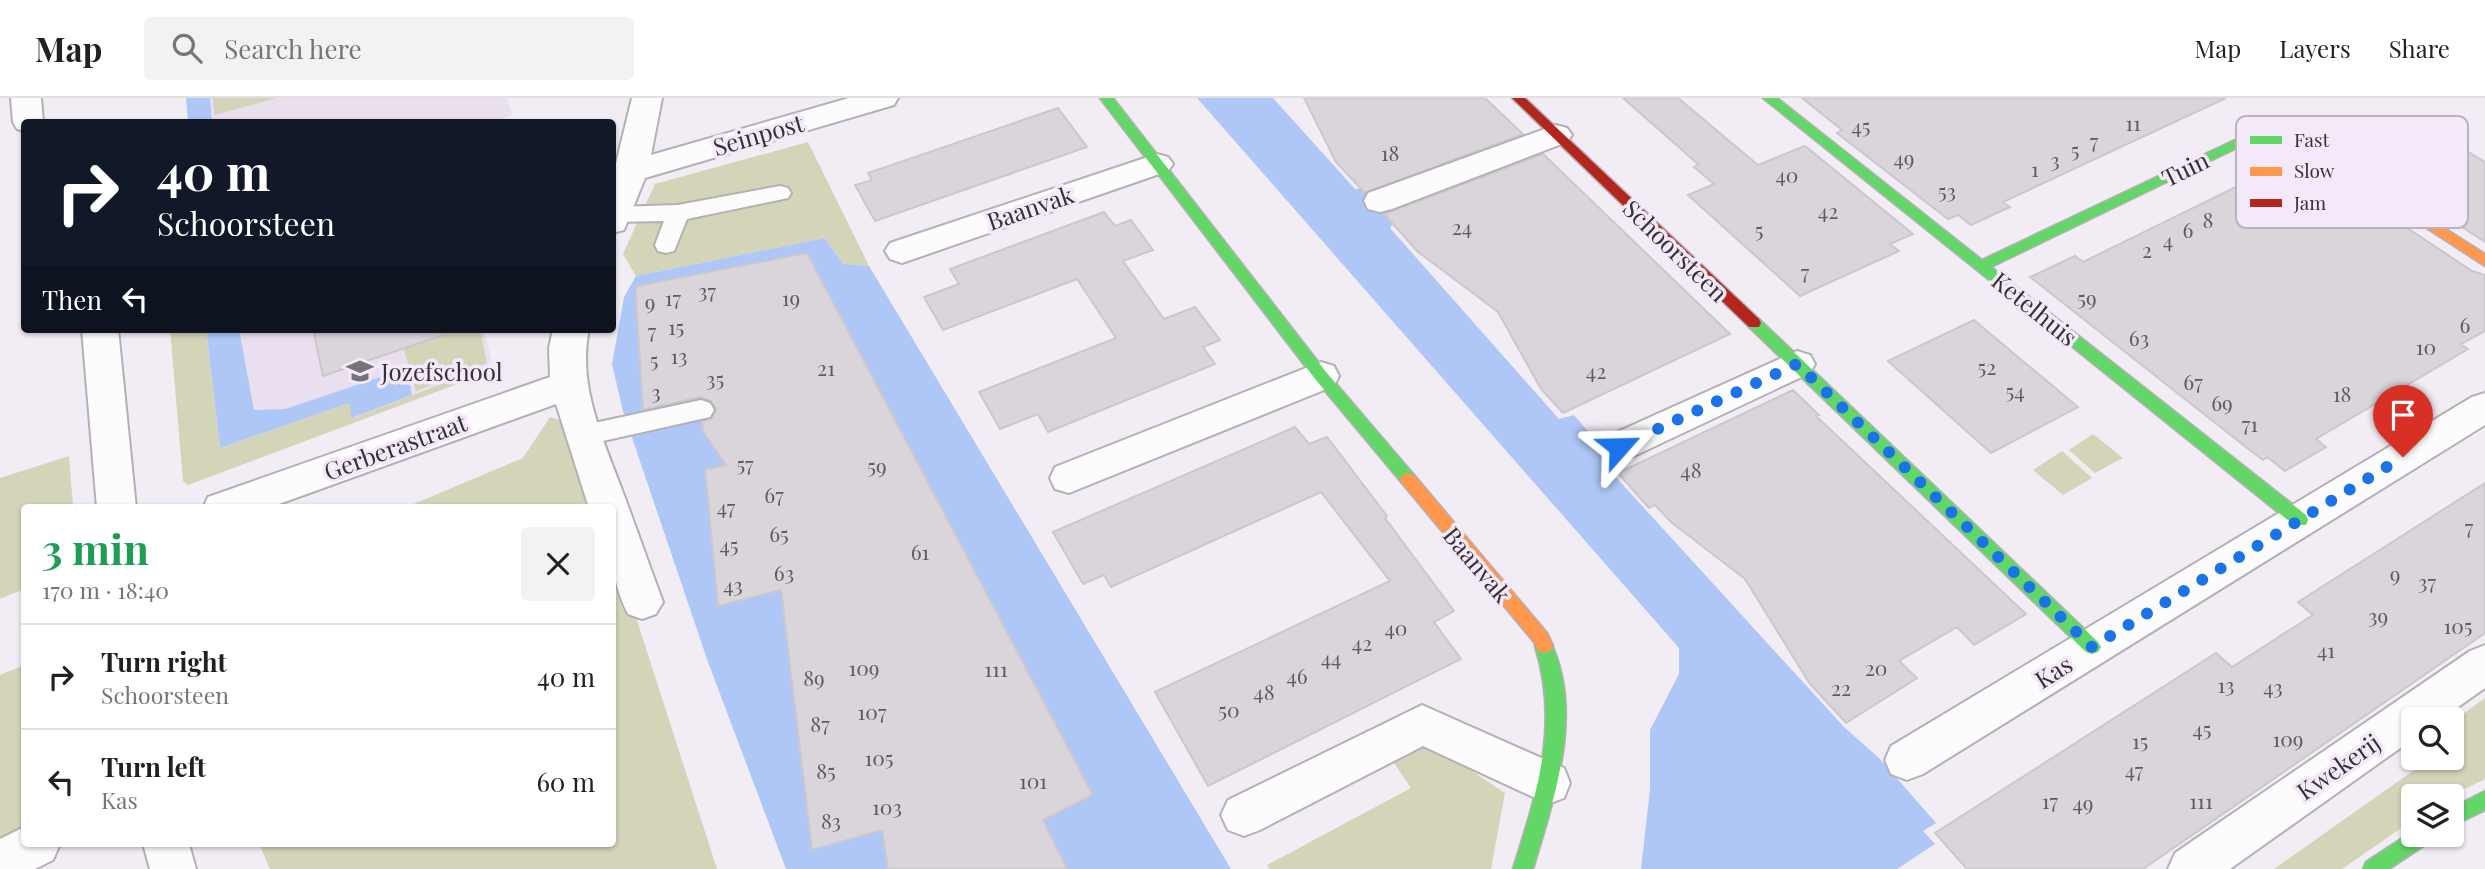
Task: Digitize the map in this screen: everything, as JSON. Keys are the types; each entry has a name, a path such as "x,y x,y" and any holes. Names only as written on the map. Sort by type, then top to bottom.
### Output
{"street":[{"path":"26,98 28,119"},
{"path":"616,213 632,171 647,98"},
{"name":"Seinpost","path":"632,171 883,98"},
{"name":"Baanvak","path":"1106,98 1321,376 1541,638 1554,673 1556,710 1548,783 1523,869"},
{"name":"Schoorsteen","path":"1518,98 2092,647"},
{"name":"Ketelhuis","path":"1769,98 1983,265 2300,520"},
{"path":"1380,201 1556,135"},
{"name":"Tuin","path":"1983,265 2236,144"},
{"name":"Baanvak","path":"902,251 1157,164"},
{"name":"Tuin","path":"2435,228 2485,261"},
{"path":"100,333 117,504"},
{"path":"569,333 567,338 568,385 609,504"},
{"path":"1619,447 1797,364"},
{"path":"1069,478 1321,376"},
{"name":"Gerberastraat","path":"233,504 568,385"},
{"name":"Kas","path":"1907,760 2485,407"},
{"path":"616,527 642,602"},
{"name":"Kwekerij","path":"2191,869 2485,664"},
{"path":"1244,815 1422,725 1548,783"},
{"path":"2464,811 2485,800"},
{"path":"0,863 31,847"},
{"path":"167,847 173,869"},
{"path":"2373,869 2406,847"}],"lane":[{"path":"616,218 678,213 780,193"},
{"path":"666,245 678,213"},
{"path":"585,435 701,410"}],"shaded area":[{"path":"210,98 507,98 512,115 501,119 212,119"},
{"name":"Jozefschool","path":"240,333 485,333 492,363 412,395 408,376 386,375 285,409 254,410"}],"green space":[{"path":"213,98 277,98 214,115"},
{"path":"808,142 869,266 843,264 825,238 636,276 623,254 655,184"},
{"path":"170,333 206,333 220,448 349,403 353,418 485,367 478,378 188,485 183,481"},
{"path":"399,333 481,333 487,363 416,391"},
{"path":"550,417 563,421 599,504 414,504 523,458"},
{"path":"2093,434 2123,458 2095,473 2069,450"},
{"path":"2062,451 2092,478 2063,495 2033,470"},
{"path":"69,456 73,504 21,504 21,590 0,599 0,478"},
{"path":"616,573 623,577 717,869 270,869 260,847 616,847"},
{"path":"21,666 21,838 0,848 0,675"},
{"path":"2485,698 2485,779 2464,789 2464,784 2401,784 2401,828 2342,869 2274,869 2414,770 2464,770 2464,713"},
{"path":"1436,747 1505,793 1491,869 1270,869 1267,865 1411,788 1390,757 1414,748"}],"water":[{"path":"186,98 210,98 212,119 188,119"},
{"path":"1197,98 1273,98 1355,189 1362,188 1394,221 1390,228 1559,419 1574,415 1618,466 1613,474 1844,727 1880,759 1936,823 1923,831 1935,844 1897,869 1641,869 1650,789 1650,730 1679,674 1679,648"},
{"path":"825,238 843,264 869,266 1231,869 786,869 708,662 623,411 612,364 624,297 636,276"},
{"path":"206,333 240,333 254,410 285,409 386,375 408,376 412,395 352,418 349,403 220,448"}],"building":[{"path":"1304,98 1485,98 1523,134 1365,193 1336,162"},
{"path":"1623,98 1678,98 1758,165 1805,146 1913,234 1890,244 1899,251 1800,296 1688,195 1714,184 1694,167 1699,165"},
{"path":"1802,98 2226,98 2003,202 2010,207 1971,225 1958,215 1948,219 1837,133 1842,130"},
{"path":"1058,108 1087,147 875,221 855,185 872,180 868,173"},
{"path":"2468,152 2485,162 2485,242 2464,228 2468,228"},
{"path":"1543,154 1730,334 1563,413 1541,389 1498,312 1417,251 1384,214"},
{"path":"2236,187 2236,228 2407,228 2472,271 2485,275 2485,331 2461,344 2468,349 2316,439 2326,447 2285,471 2267,457 2263,460 2247,448 2030,277 2075,256 2083,262"},
{"path":"1104,212 1115,226 1131,220 1153,250 1123,261 1164,319 1195,307 1220,340 1203,347 1215,364 1048,432 1038,414 1000,429 979,392 1116,338 1077,279 943,330 924,297 959,284 950,269"},
{"path":"807,253 1093,795 1043,820 1067,869 888,869 882,830 812,850 781,590 718,606 705,469 726,465 703,432 702,421 712,418 716,409 711,401 700,397 643,410 636,300 636,287"},
{"path":"1974,320 2078,407 1991,453 1888,361"},
{"path":"314,333 443,333 443,335 323,376"},
{"path":"1793,390 1819,415 1816,416 2026,614 1974,645 1957,627 1899,661 1917,678 1846,723 1810,684 1745,579 1671,522 1655,505 1649,508 1618,473"},
{"path":"1295,427 1309,444 1327,437 1387,516 1385,518 1454,611 1434,622 1461,659 1208,786 1155,692 1390,581 1321,492 1111,587 1104,575 1083,584 1053,532"},
{"path":"2485,483 2485,633 2143,869 1967,869 1935,833 2216,653 2232,667 2313,615 2298,602"}],"traffic: fast":[{"path":"1106,98 1321,376 1408,479"},
{"path":"1769,98 2300,520"},
{"path":"1983,265 2236,144"},
{"path":"1754,323 2092,647"},
{"path":"1523,869 1547,787 1556,730 1553,673 1544,646"},
{"path":"2464,811 2485,800"},
{"path":"2373,869 2406,847"}],"traffic: slow":[{"path":"2435,228 2485,261"},
{"path":"1408,479 1541,638 1544,646"}],"traffic: jam":[{"path":"1518,98 1754,323"}],"place":[{"name":"Jozefschool","path":"360,371"}],"route":[{"path":"1619,447 1797,364 2092,647 2403,457"}]}
